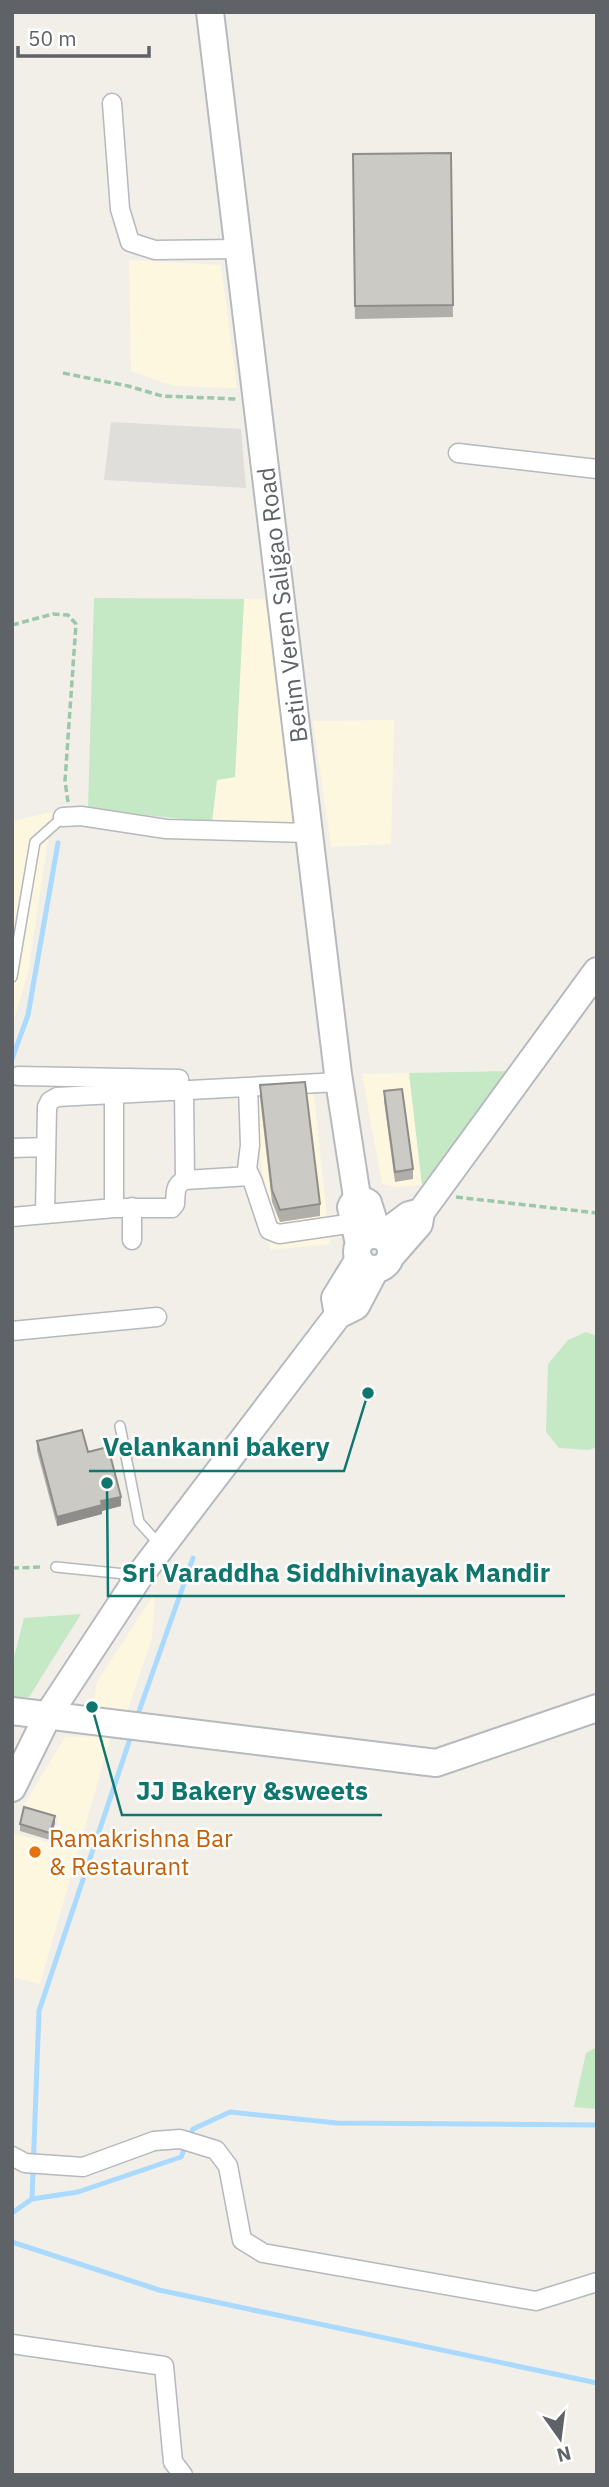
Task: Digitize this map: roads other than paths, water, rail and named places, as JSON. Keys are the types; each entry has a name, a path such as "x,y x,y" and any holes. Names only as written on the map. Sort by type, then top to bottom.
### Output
{"main road":[{"name":"Betim Veren Saligao Road","path":"210,12 339,1078 369,1240"},
{"path":"12,1788 48,1715 140,1575 338,1315 356,1306 369,1240 428,1203 597,971"},
{"path":"12,1711 436,1763 597,1708"}],"street":[{"path":"112,103 120,209 130,242 155,250 239,249"},
{"path":"458,453 597,469"},
{"path":"63,817 81,816 166,829 309,833"},
{"path":"18,1076 166,1080 339,1078"},
{"path":"45,1213 47,1107 50,1101 57,1097 248,1087 339,1078"},
{"path":"248,1087 250,1144 246,1162 269,1230 274,1234 369,1240"},
{"path":"184,1090 185,1180"},
{"path":"114,1094 123,1208 132,1240"},
{"path":"12,1148 46,1147"},
{"path":"12,1217 123,1208 172,1208 175,1205 176,1188 185,1180 250,1177"},
{"path":"12,1331 157,1317"},
{"path":"12,2156 25,2163 83,2167 154,2141 180,2139 216,2150 228,2166 243,2240 263,2253 537,2301 597,2282"},
{"path":"12,2344 163,2365 173,2462 183,2475"}],"lane":[{"path":"12,978 35,842 63,817"},
{"path":"120,1426 139,1522 162,1547"},
{"path":"56,1567 140,1575"}],"waterway":[{"path":"12,1059 28,1015 58,843"},
{"path":"137,1717 193,1558"},
{"path":"32,2199 39,2011 132,1733"},
{"path":"12,2213 32,2199 78,2192 181,2157 193,2129 230,2112 337,2123 597,2125"},
{"path":"12,2242 159,2290 597,2383"}],"place":[{"name":"Velankanni bakery","path":"368,1393"},
{"name":"Sri Varaddha Siddhivinayak Mandir","path":"107,1483"},
{"name":"JJ Bakery &sweets","path":"92,1707"},
{"name":"Ramakrishna Bar & Restaurant","path":"35,1852"}]}
